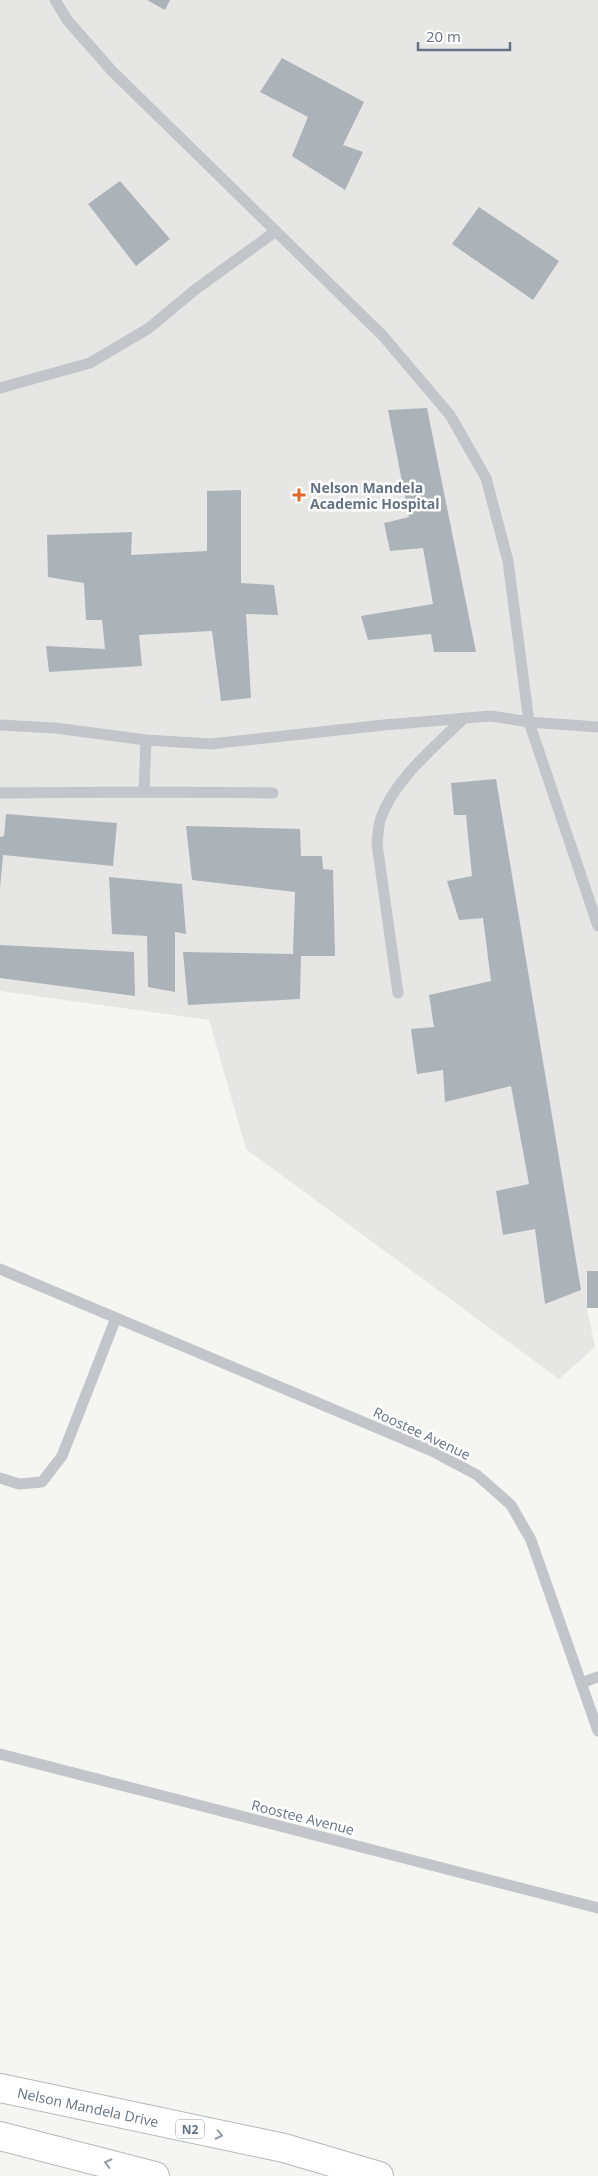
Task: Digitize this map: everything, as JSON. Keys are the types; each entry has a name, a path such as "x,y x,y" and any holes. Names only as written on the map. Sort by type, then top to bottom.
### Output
{"highway":[{"name":"Nelson Mandela Drive","path":"0,2088 284,2148 379,2176"},
{"path":"0,2136 155,2176"}],"lane":[{"path":"55,0 68,21 112,71 389,343 450,415 486,478 508,561 529,722 598,926"},
{"path":"0,388 90,362 149,328 196,290 276,231"},
{"path":"0,725 55,728 146,740 210,744 384,725 492,716 529,722 598,727"},
{"path":"398,993 377,844 380,822 389,800 409,773 464,718"},
{"path":"144,792 146,740"},
{"path":"0,793 273,793"},
{"name":"Roostee Avenue","path":"0,1270 432,1451 477,1475 511,1505 531,1540 598,1731"},
{"path":"0,1478 19,1484 42,1482 62,1456 116,1318"},
{"path":"581,1683 598,1678"},
{"name":"Roostee Avenue","path":"0,1754 598,1908"}],"shaded area":[{"name":"Nelson Mandela Academic Hospital","path":"0,0 598,0 598,1271 587,1271 587,1308 595,1347 559,1379 246,1149 209,1020 0,991"}],"building":[{"path":"147,0 170,0 165,10"},
{"path":"282,58 364,102 343,145 363,152 345,190 292,156 308,117 260,92"},
{"path":"120,181 170,239 136,266 88,204"},
{"path":"479,207 559,261 533,300 452,244"},
{"path":"427,408 476,652 434,652 431,634 368,640 361,616 433,604 423,548 390,551 384,523 409,517 388,410"},
{"path":"241,490 241,583 274,585 278,615 246,614 251,698 221,701 212,631 139,635 142,666 49,672 46,646 105,649 102,620 86,620 84,583 48,577 47,535 132,532 131,555 207,551 207,491"},
{"path":"496,779 581,1290 545,1304 535,1229 503,1235 496,1191 529,1184 511,1086 445,1102 443,1070 417,1074 411,1029 434,1027 429,995 491,981 483,918 459,920 447,881 472,876 466,815 454,815 451,783"},
{"path":"6,814 117,823 113,866 3,855 0,889 0,837 4,836"},
{"path":"186,826 300,829 301,856 322,856 323,869 333,870 335,956 301,956 300,999 188,1005 183,952 293,954 295,892 192,880"},
{"path":"109,877 182,884 186,934 175,932 175,992 148,987 147,936 112,934"},
{"path":"0,945 134,952 135,996 0,978"},
{"path":"587,1271 598,1271 598,1308 587,1308"}],"place":[{"name":"Nelson Mandela Academic Hospital","path":"299,495"}]}
